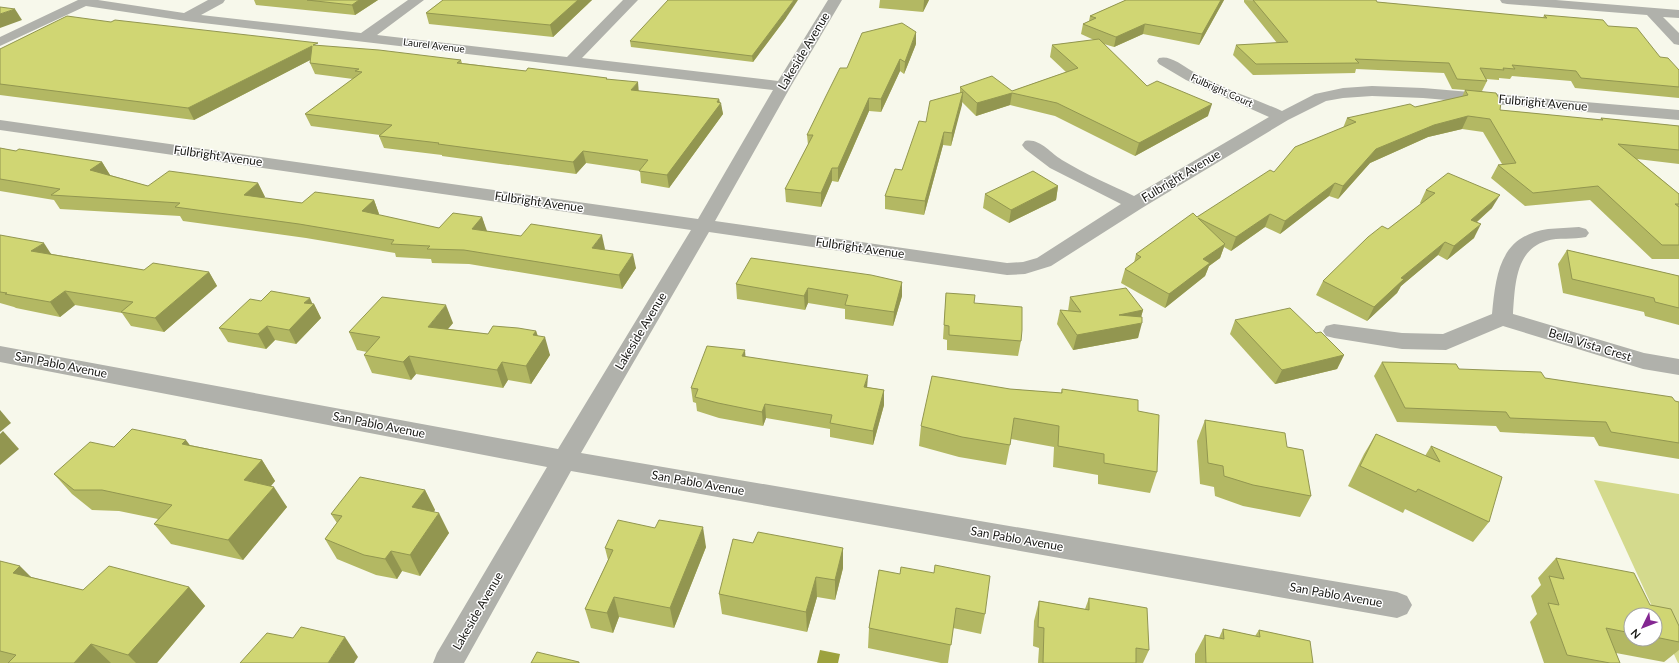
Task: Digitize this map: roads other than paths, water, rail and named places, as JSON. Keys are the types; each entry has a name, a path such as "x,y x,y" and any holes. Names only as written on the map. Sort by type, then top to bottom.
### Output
{"street":[{"path":"186,17 218,0"},
{"path":"364,37 418,0"},
{"path":"571,60 631,0"},
{"name":"Lakeside Avenue","path":"448,663 564,460 835,0"},
{"path":"1507,0 1679,14"},
{"name":"Laurel Avenue","path":"0,42 84,2 186,17 571,60 783,86"},
{"path":"1651,12 1679,41"},
{"name":"Fulbright Court","path":"1164,61 1191,77 1282,117"},
{"name":"Fulbright Avenue","path":"0,125 703,226 1013,268 1025,268 1044,262 1135,204 1282,117 1321,97 1343,93 1372,91 1430,93 1679,115"},
{"path":"1031,145 1056,164 1135,204"},
{"path":"1334,331 1402,341 1446,342 1502,318 1507,271 1515,254 1525,244 1539,237 1579,233"},
{"name":"Bella Vista Crest","path":"1502,318 1643,361 1679,367"},
{"name":"San Pablo Avenue","path":"0,354 564,460 1397,605"}]}
